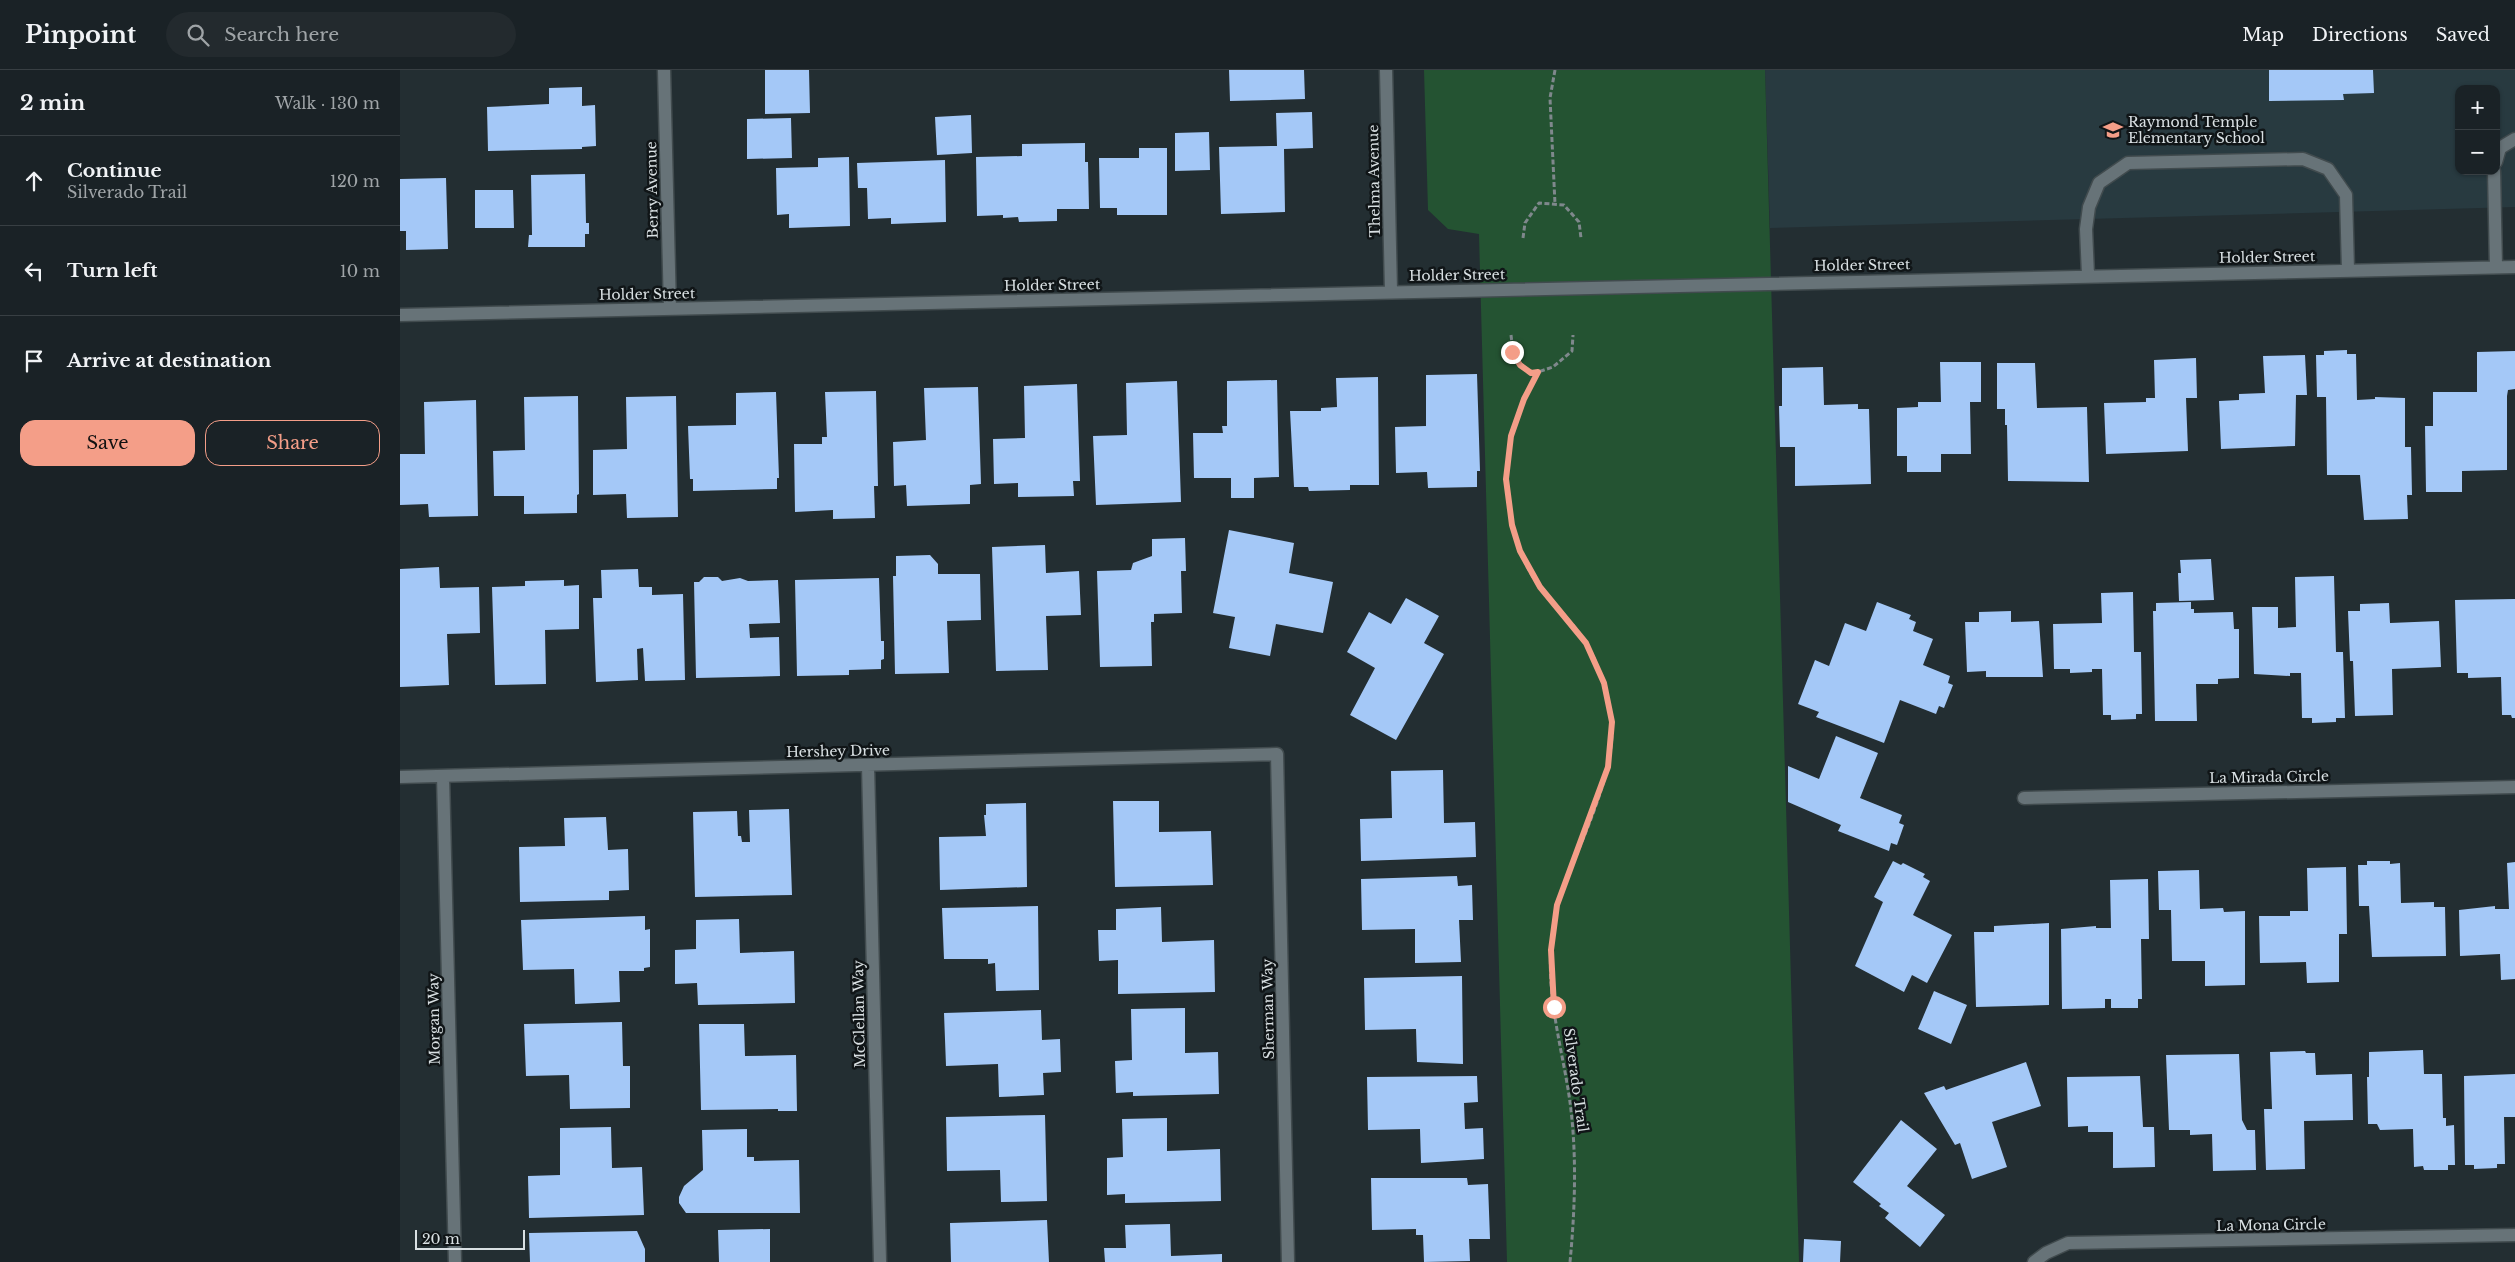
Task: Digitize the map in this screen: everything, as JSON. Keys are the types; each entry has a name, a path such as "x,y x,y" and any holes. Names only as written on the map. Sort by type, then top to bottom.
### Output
{"street":[{"name":"Berry Avenue","path":"664,70 670,309"},
{"name":"Thelma Avenue","path":"1386,70 1391,292"},
{"path":"2500,148 2515,139"},
{"path":"2088,275 2086,229 2089,207 2099,183 2128,163 2303,159 2328,169 2346,195 2348,270"},
{"path":"2494,175 2496,267"},
{"name":"Holder Street","path":"400,315 2515,266"},
{"name":"Hershey Drive","path":"400,777 1277,754"},
{"name":"Sherman Way","path":"1277,754 1288,1262"},
{"name":"McClellan Way","path":"868,765 880,1262"},
{"name":"Morgan Way","path":"443,776 455,1262"},
{"name":"La Mirada Circle","path":"2024,798 2515,787"},
{"name":"La Mona Circle","path":"2034,1262 2046,1253 2068,1243 2515,1235"}],"path":[{"path":"1555,70 1550,98 1555,204"},
{"path":"1523,238 1526,223 1539,203 1564,205 1580,222 1581,238"},
{"path":"1511,336 1512,352 1520,365 1531,373 1554,367 1572,351 1573,335"},
{"name":"Silverado Trail","path":"1538,372 1524,399 1511,436 1506,479 1512,525 1520,551 1540,587 1586,643 1604,683 1612,722 1608,767 1557,905 1551,950 1554,1007 1570,1104 1574,1164 1570,1262"}],"shaded area":[{"name":"Raymond Temple Elementary School","path":"1765,70 2515,70 2515,207 1770,228"}],"green space":[{"path":"1424,70 1765,70 1799,1262 1507,1262 1479,234 1448,229 1428,210"}],"building":[{"path":"765,70 809,70 810,113 765,114"},
{"path":"1229,70 1304,70 1305,99 1230,101"},
{"path":"2269,70 2373,70 2374,93 2343,94 2344,100 2269,101"},
{"path":"582,87 582,106 595,105 596,146 582,147 582,149 488,151 487,107 549,104 549,88"},
{"path":"1312,112 1313,148 1284,149 1285,212 1221,214 1219,147 1277,146 1276,113"},
{"path":"971,115 972,153 937,155 935,117"},
{"path":"791,118 792,158 747,159 747,119"},
{"path":"1209,132 1210,170 1175,171 1175,133"},
{"path":"1085,143 1085,162 1088,162 1089,209 1057,209 1057,221 1019,222 1018,217 1003,218 1003,215 977,216 976,157 1022,156 1022,144"},
{"path":"1139,148 1167,148 1167,215 1117,215 1117,208 1100,208 1099,158 1139,158"},
{"path":"849,157 850,226 789,228 789,214 777,215 776,168 818,167 818,158"},
{"path":"945,160 946,222 891,224 891,218 868,219 867,188 858,188 857,163"},
{"path":"585,174 586,223 589,223 589,234 585,234 585,247 528,247 529,235 532,235 531,175"},
{"path":"446,178 448,249 406,250 406,231 400,231 400,179"},
{"path":"475,190 513,190 514,228 475,228"},
{"path":"2347,350 2347,354 2356,354 2357,400 2375,399 2375,397 2405,398 2405,447 2411,447 2412,495 2407,495 2408,519 2364,520 2360,475 2327,475 2326,397 2317,397 2316,355 2324,355 2324,351"},
{"path":"2515,351 2515,389 2508,390 2507,396 2507,470 2462,471 2462,492 2426,492 2425,426 2433,426 2433,392 2477,392 2477,352"},
{"path":"2305,355 2307,395 2296,395 2295,446 2221,449 2219,401 2239,400 2239,394 2265,393 2263,356"},
{"path":"2196,358 2197,398 2186,398 2188,451 2106,454 2104,403 2146,402 2146,398 2155,398 2154,360"},
{"path":"1940,362 1981,362 1981,402 1970,402 1971,454 1941,454 1941,472 1907,472 1907,456 1897,456 1897,408 1918,407 1918,402 1941,402"},
{"path":"1997,363 2035,363 2037,408 2087,407 2089,482 2008,481 2005,409 1997,409"},
{"path":"1823,367 1824,405 1858,404 1858,409 1869,409 1871,484 1795,486 1795,447 1780,447 1779,406 1782,406 1782,368"},
{"path":"1477,374 1480,471 1477,471 1477,487 1428,488 1427,472 1396,473 1395,427 1426,426 1426,375"},
{"path":"1378,377 1379,485 1350,485 1350,490 1309,491 1308,487 1294,487 1290,411 1321,411 1321,408 1337,407 1336,378"},
{"path":"1277,380 1279,477 1254,478 1254,498 1231,498 1231,478 1194,478 1193,433 1223,433 1222,426 1227,426 1227,381"},
{"path":"1177,381 1181,502 1096,505 1093,436 1127,435 1126,383"},
{"path":"1077,384 1080,481 1073,481 1074,496 1018,497 1018,483 994,484 993,439 1025,438 1024,386"},
{"path":"978,387 981,484 970,485 970,504 907,506 906,485 894,486 893,442 926,440 924,388"},
{"path":"876,391 878,486 874,486 875,518 833,519 833,510 795,512 794,444 822,444 822,437 827,437 825,392"},
{"path":"776,392 779,478 777,478 777,489 693,491 693,479 690,479 688,426 736,425 736,393"},
{"path":"578,396 579,494 577,495 577,513 524,514 524,496 494,496 493,451 525,450 524,397"},
{"path":"676,396 678,517 627,518 626,494 593,495 593,450 627,449 626,397"},
{"path":"476,400 478,516 429,517 428,504 400,505 400,454 425,454 424,402"},
{"path":"1229,530 1294,543 1289,573 1333,582 1323,633 1276,624 1270,656 1229,648 1235,617 1213,613"},
{"path":"1185,538 1186,571 1181,571 1182,613 1154,614 1154,622 1151,622 1152,666 1100,667 1097,571 1131,570 1133,563 1152,556 1152,539"},
{"path":"1045,545 1046,573 1079,571 1081,615 1046,616 1048,670 996,671 992,547"},
{"path":"930,555 938,564 938,574 980,574 981,620 947,621 949,673 895,674 893,576 896,576 896,556"},
{"path":"2211,559 2214,600 2179,601 2178,573 2181,573 2180,560"},
{"path":"439,567 440,588 479,587 480,633 447,634 449,685 400,687 400,569"},
{"path":"638,569 639,587 652,587 652,595 683,594 685,680 645,681 643,648 637,649 638,680 596,682 593,598 602,598 601,570"},
{"path":"2334,576 2336,652 2343,652 2345,718 2336,718 2336,722 2312,723 2312,718 2302,718 2301,673 2290,673 2290,676 2254,674 2252,607 2278,607 2278,628 2296,627 2295,577"},
{"path":"704,577 718,577 722,581 740,578 748,581 778,580 780,623 749,624 750,638 779,637 780,676 696,678 694,582 699,582"},
{"path":"879,578 881,641 884,641 884,659 881,660 881,669 849,670 849,675 797,676 795,580"},
{"path":"564,580 564,586 579,585 579,629 545,630 546,684 495,685 492,587 525,586 525,581"},
{"path":"2133,592 2134,652 2141,652 2142,714 2136,714 2136,719 2111,720 2111,715 2103,715 2102,669 2092,669 2092,672 2070,673 2070,669 2054,669 2053,624 2102,623 2101,593"},
{"path":"1406,598 1439,616 1424,643 1444,654 1396,740 1350,715 1375,668 1347,652 1369,612 1391,624"},
{"path":"2515,599 2515,718 2512,718 2511,715 2502,715 2501,677 2468,678 2468,673 2457,673 2455,600"},
{"path":"1877,602 1911,615 1909,619 1916,622 1913,631 1933,639 1923,665 1950,676 1948,683 1953,685 1944,708 1939,706 1936,714 1900,700 1884,743 1816,717 1819,712 1798,704 1815,660 1829,666 1845,623 1866,631"},
{"path":"2191,602 2191,609 2194,609 2194,613 2233,612 2234,629 2239,629 2239,678 2218,679 2218,684 2196,684 2197,721 2155,721 2153,611 2156,611 2156,603"},
{"path":"2389,603 2390,623 2439,621 2441,667 2392,669 2393,715 2355,716 2353,661 2350,661 2348,611 2360,611 2360,604"},
{"path":"2011,611 2011,622 2039,621 2043,677 1986,677 1986,671 1967,672 1965,622 1979,622 1979,612"},
{"path":"1836,736 1878,753 1860,798 1902,815 1899,823 1904,825 1897,845 1891,843 1889,851 1838,831 1841,825 1788,802 1788,766 1819,779"},
{"path":"1443,770 1444,823 1475,822 1476,857 1361,861 1360,819 1392,818 1391,771"},
{"path":"1113,801 1159,801 1159,832 1211,831 1213,885 1115,887"},
{"path":"1026,803 1027,887 940,890 939,837 986,836 984,815 986,815 986,804"},
{"path":"789,809 792,895 695,897 693,812 737,811 738,836 741,836 742,842 750,842 749,810"},
{"path":"606,817 608,850 628,849 629,890 609,891 609,900 520,902 519,847 565,846 564,818"},
{"path":"1893,861 1901,865 1903,863 1925,874 1923,877 1930,881 1913,915 1952,935 1927,983 1912,975 1904,992 1855,966 1883,902 1874,897"},
{"path":"2367,861 2390,861 2390,864 2400,863 2401,903 2434,902 2434,907 2445,907 2446,956 2372,957 2369,906 2359,906 2358,865 2367,865"},
{"path":"2515,862 2515,979 2501,980 2500,954 2460,956 2459,910 2495,906 2495,909 2509,909 2507,863"},
{"path":"2346,867 2347,934 2339,934 2339,982 2307,983 2306,962 2260,963 2259,916 2290,916 2290,911 2308,911 2307,868"},
{"path":"2199,870 2200,909 2223,908 2224,912 2245,911 2245,985 2205,986 2205,961 2172,961 2171,910 2159,910 2158,871"},
{"path":"1457,876 1458,886 1472,885 1473,920 1459,920 1461,962 1415,963 1415,929 1362,930 1361,879"},
{"path":"2148,879 2149,939 2141,939 2142,999 2138,999 2138,1008 2111,1008 2111,999 2105,999 2105,1008 2062,1009 2061,929 2096,926 2096,928 2111,928 2110,880"},
{"path":"1038,906 1039,990 996,991 995,963 988,964 988,959 944,959 942,908"},
{"path":"1161,907 1162,942 1214,940 1215,992 1118,994 1118,960 1099,961 1098,930 1116,930 1116,909"},
{"path":"645,916 645,930 650,929 650,967 644,968 644,971 619,971 620,1002 575,1004 574,969 523,970 521,920"},
{"path":"739,919 740,953 794,951 795,1003 698,1005 697,983 675,984 675,950 696,949 696,920"},
{"path":"2049,923 2049,1005 1976,1007 1974,932 1994,932 1994,926"},
{"path":"1462,976 1463,1064 1417,1062 1416,1029 1365,1030 1364,978"},
{"path":"1934,991 1967,1005 1951,1044 1918,1029"},
{"path":"1185,1008 1185,1053 1218,1052 1219,1094 1133,1096 1133,1092 1116,1093 1115,1061 1132,1060 1131,1009"},
{"path":"1041,1010 1042,1040 1060,1039 1061,1072 1043,1073 1044,1095 999,1097 998,1064 946,1066 944,1013"},
{"path":"622,1022 623,1066 630,1066 630,1108 570,1109 569,1075 526,1076 524,1024"},
{"path":"699,1024 744,1024 745,1056 796,1055 797,1111 778,1111 778,1109 701,1110"},
{"path":"2423,1050 2424,1074 2442,1074 2443,1118 2446,1118 2446,1126 2454,1125 2455,1165 2448,1165 2448,1170 2424,1170 2423,1166 2414,1167 2413,1129 2380,1130 2377,1124 2368,1124 2367,1077 2369,1077 2369,1052"},
{"path":"2305,1051 2306,1053 2315,1053 2316,1075 2352,1074 2353,1120 2304,1121 2305,1169 2266,1170 2264,1109 2272,1109 2270,1052"},
{"path":"2239,1054 2242,1120 2247,1130 2255,1130 2256,1170 2213,1171 2212,1134 2190,1135 2190,1130 2169,1130 2166,1055"},
{"path":"2026,1062 2041,1106 1992,1122 2007,1167 1972,1179 1960,1143 1955,1145 1924,1093 1944,1086 1946,1090"},
{"path":"2515,1074 2515,1117 2504,1117 2505,1164 2497,1164 2497,1168 2474,1169 2474,1165 2465,1165 2464,1076"},
{"path":"1477,1076 1478,1102 1464,1103 1465,1129 1483,1128 1484,1159 1421,1163 1420,1129 1368,1130 1367,1077"},
{"path":"2140,1076 2143,1127 2154,1127 2155,1167 2113,1168 2113,1132 2088,1132 2088,1126 2068,1127 2067,1077"},
{"path":"1045,1115 1047,1201 1001,1202 1000,1170 947,1171 946,1117"},
{"path":"1167,1118 1167,1151 1220,1149 1221,1201 1125,1203 1125,1194 1107,1195 1107,1158 1123,1157 1122,1119"},
{"path":"1901,1120 1937,1149 1907,1186 1945,1215 1920,1247 1885,1218 1889,1213 1879,1206 1881,1204 1853,1182"},
{"path":"611,1127 612,1168 642,1167 644,1215 529,1218 528,1176 560,1175 560,1128"},
{"path":"747,1129 747,1157 754,1157 754,1161 799,1160 800,1213 686,1213 679,1203 679,1197 684,1186 703,1170 702,1130"},
{"path":"1371,1178 1467,1178 1468,1185 1488,1184 1490,1239 1469,1239 1470,1261 1424,1262 1423,1235 1416,1235 1416,1229 1372,1230"},
{"path":"1047,1220 1049,1262 951,1262 950,1223"},
{"path":"1170,1224 1171,1256 1222,1254 1222,1262 1105,1262 1104,1248 1126,1248 1125,1225"},
{"path":"770,1229 770,1262 719,1262 718,1230"},
{"path":"637,1231 645,1249 645,1262 530,1262 529,1233"},
{"path":"1804,1239 1841,1241 1840,1262 1803,1262"}],"place":[{"name":"Raymond Temple Elementary School","path":"2113,130"}],"route":[{"path":"1512,352 1520,365 1531,373 1538,372 1524,399 1511,436 1506,479 1512,525 1520,551 1540,587 1586,643 1604,683 1612,722 1608,767 1557,905 1551,950 1554,1007"}]}
